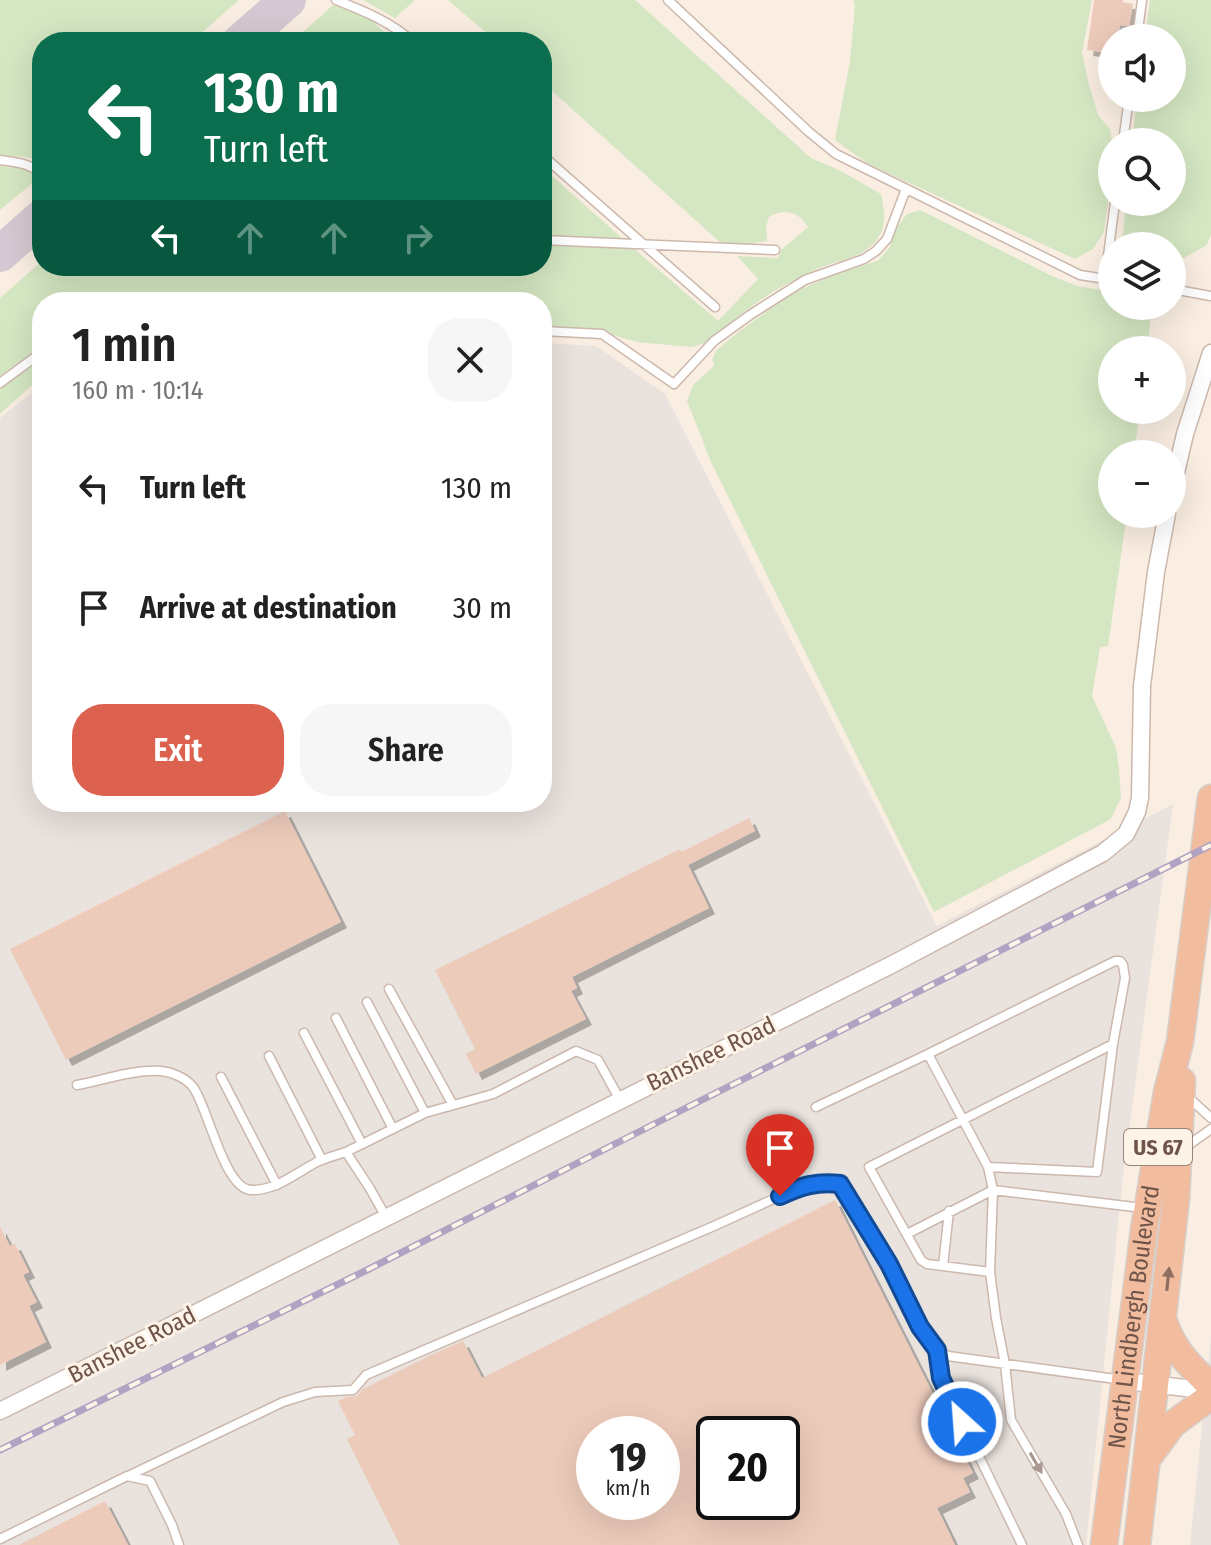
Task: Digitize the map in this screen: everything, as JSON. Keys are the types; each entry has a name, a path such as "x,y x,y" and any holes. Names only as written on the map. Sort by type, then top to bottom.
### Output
{"highway":[{"name":"North Lindbergh Boulevard","path":"1104,1545 1147,1208 1167,1092 1180,1042 1211,798"},
{"name":"North Lindbergh Boulevard","path":"1137,1545 1180,1152 1183,1092 1180,1042"},
{"path":"1147,1459 1173,1424 1211,1391 1175,1348 1164,1320"}],"street":[{"path":"1184,440 1211,353"},
{"name":"Banshee Road","path":"0,1411 891,965 1103,853 1126,834 1140,798 1142,686 1164,528"},
{"path":"1126,1381 1211,1391"}],"lane":[{"path":"336,0 368,12 401,32"},
{"path":"668,0 836,154 1080,275 1098,278"},
{"path":"1139,24 1142,0"},
{"path":"0,160 32,167"},
{"path":"552,164 715,307"},
{"path":"552,332 602,334 674,384 714,341 750,315 805,280 864,259 876,251 887,239 906,189"},
{"path":"552,240 775,250"},
{"path":"1186,292 1211,296"},
{"path":"0,383 32,359"},
{"path":"816,1107 1120,961 1125,978 1113,1044 1097,1172 988,1167"},
{"path":"389,989 453,1105"},
{"path":"367,1002 425,1113"},
{"path":"336,1018 393,1129"},
{"path":"304,1033 362,1144"},
{"path":"990,1272 927,1264 921,1260 869,1167 1113,1044"},
{"path":"77,1085 145,1072 163,1071 179,1075 194,1087 237,1184 251,1190 277,1185 322,1160 346,1152 425,1113 493,1094 576,1051 598,1060 620,1100"},
{"path":"928,1054 988,1167 993,1190 990,1272 1011,1420 1066,1514 1078,1545"},
{"path":"269,1056 322,1160"},
{"path":"221,1077 277,1185"},
{"path":"1183,1092 1211,1118"},
{"path":"1180,1152 1211,1129"},
{"path":"346,1152 386,1218"},
{"path":"0,1539 283,1402 315,1392 353,1390 366,1375 802,1186 823,1182 840,1184 889,1264 920,1327 937,1350 948,1356 1126,1381"},
{"path":"907,1234 993,1190 1147,1208"},
{"path":"943,1266 949,1211"},
{"path":"937,1350 941,1378 1022,1545"},
{"path":"128,1476 150,1481 179,1545"}],"shaded area":[{"path":"552,344 596,346 665,394 937,926 1173,804 1123,1174 1086,1545 0,1545 0,418 32,393 32,812 552,812"},
{"path":"1211,1336 1211,1545 1190,1545"}],"green space":[{"path":"0,0 239,0 202,32 32,32 32,159 0,156"},
{"path":"363,0 415,0 395,18"},
{"path":"448,0 635,0 811,158 881,194 884,219 879,237 863,252 819,268 774,291 704,343 692,347 552,328 552,292 32,292 32,352 0,376 0,298 32,270 32,276 552,276 552,243 631,246 718,321 758,279 737,256 778,258 781,250 808,227 795,214 780,213 769,217 767,241 750,246 722,244 552,91 552,32 485,32"},
{"path":"853,0 1092,0 1082,52 1098,115 1109,128 1098,128 1098,216 1106,216 1104,232 1098,232 1098,241 1093,249 1075,259 868,164 835,140 850,61"},
{"path":"1150,0 1211,0 1211,234 1207,245 1186,257 1186,232 1123,232 1125,216 1186,216 1186,128 1134,128 1135,112 1186,112 1186,24 1147,24"},
{"path":"333,5 368,17 384,32 303,32"},
{"path":"0,166 32,171 32,184 0,210"},
{"path":"552,176 623,239 552,235"},
{"path":"920,210 1050,275 1077,286 1098,290 1098,320 1151,320 1149,336 1098,336 1098,424 1138,424 1136,440 1098,440 1098,528 1125,528 1108,646 1100,647 1092,696 1116,748 1121,798 1111,819 934,912 711,462 687,401 693,385 715,365 712,360 716,351 736,334 792,293 879,260 890,247 895,230 907,214"},
{"path":"32,366 32,385 0,414 0,389"}],"building":[{"path":"1094,0 1123,0 1133,4 1129,24 1098,24 1098,51 1087,50"},
{"path":"283,812 341,922 66,1060 10,949"},
{"path":"749,818 755,831 688,865 709,908 572,977 577,988 571,991 586,1019 476,1074 466,1054 475,1049 435,970"},
{"path":"835,1200 973,1473 963,1478 970,1492 937,1508 955,1545 400,1545 347,1439 355,1435 338,1401 357,1396 363,1389 463,1341 482,1378"},
{"path":"0,1227 10,1246 15,1244 29,1272 23,1275 37,1302 29,1306 46,1342 0,1365"},
{"path":"105,1501 128,1545 19,1545"}],"taxiway":[{"path":"251,32 288,0"},
{"path":"0,254 32,226"}],"railway":[{"path":"0,1450 369,1269 1211,845"}],"route":[{"path":"780,1196 802,1186 823,1182 840,1184 889,1264 920,1327 937,1350 941,1378 962,1422"}]}
